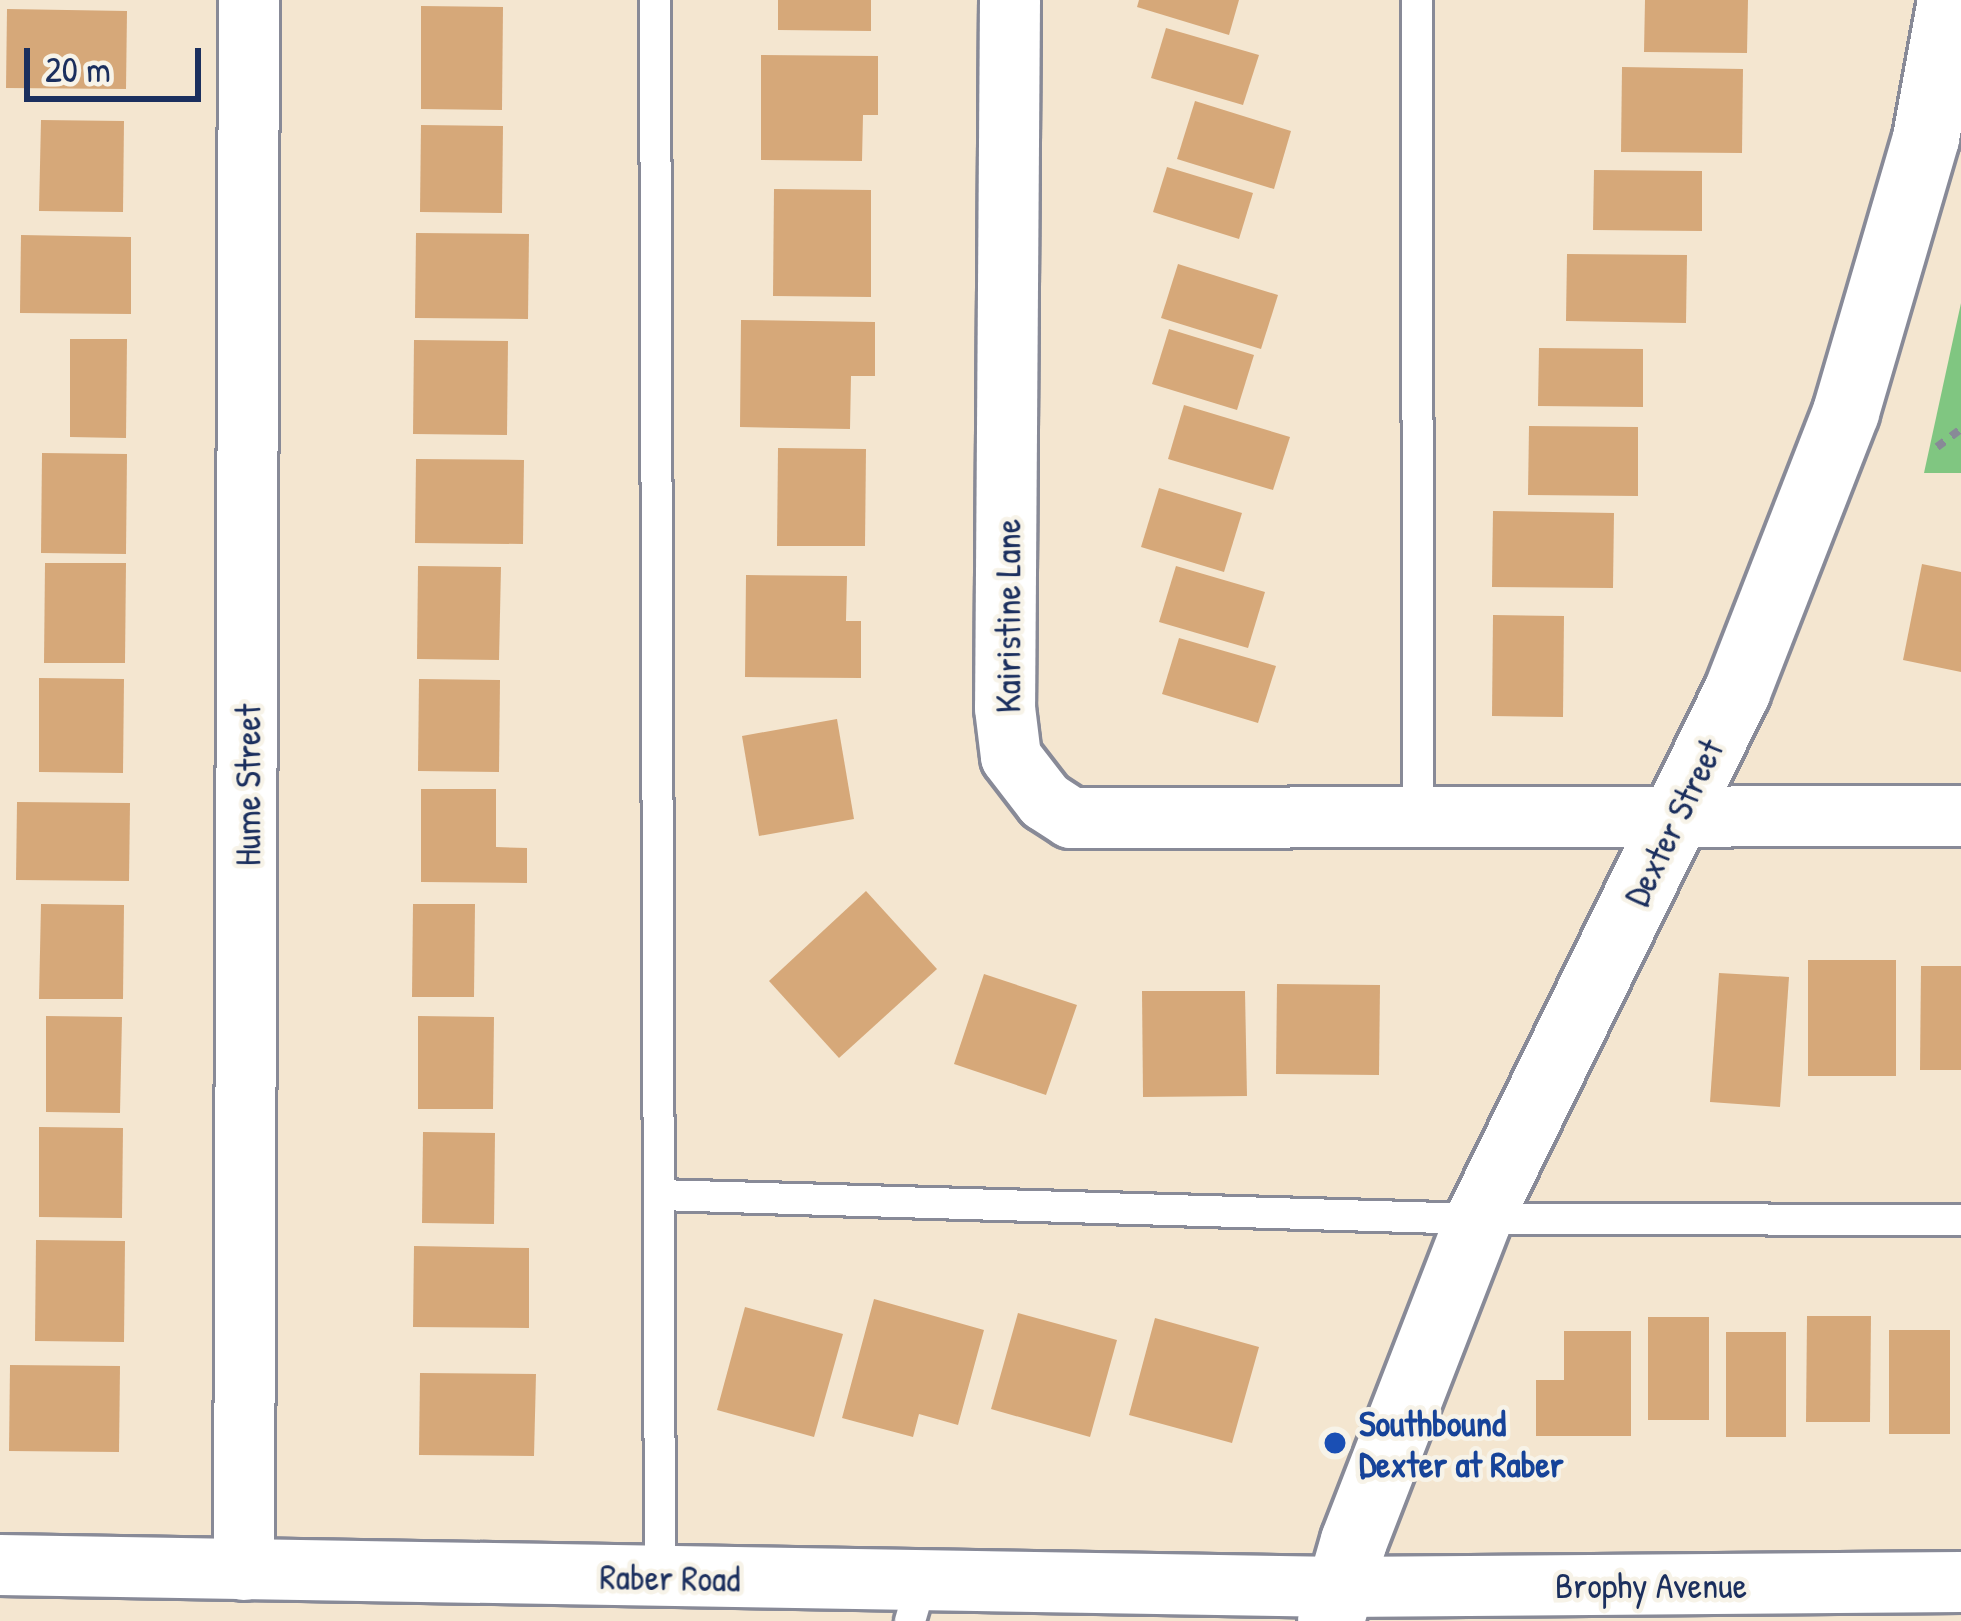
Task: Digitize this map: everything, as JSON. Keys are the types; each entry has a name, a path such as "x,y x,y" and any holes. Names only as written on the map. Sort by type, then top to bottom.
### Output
{"street":[{"name":"Hume Street","path":"244,1570 249,0"},
{"name":"Kairistine Lane","path":"1010,0 1011,758 1071,818 1961,816"},
{"name":"Dexter Street","path":"1336,1604 1479,1219 1736,692 1846,412 1926,138 1951,0"},
{"name":"Raber Road","path":"0,1565 660,1576 916,1601 1336,1604"},
{"name":"Brophy Avenue","path":"1336,1604 1757,1603 1961,1582"}],"lane":[{"path":"656,0 660,1576"},
{"path":"1417,0 1418,816"},
{"path":"659,1196 1479,1219 1961,1220"}],"path":[{"path":"1937,447 1961,428"}],"green space":[{"path":"1961,303 1961,473 1924,473"}],"building":[{"path":"778,0 871,0 871,31 778,30"},
{"path":"1139,0 1239,0 1229,35 1137,7"},
{"path":"1645,0 1748,0 1747,53 1644,52"},
{"path":"421,6 503,7 502,110 421,109"},
{"path":"7,9 127,11 126,89 6,88"},
{"path":"1166,28 1259,55 1243,105 1151,78"},
{"path":"761,55 878,56 878,115 863,115 862,161 761,160"},
{"path":"1622,67 1743,69 1742,153 1621,152"},
{"path":"1195,101 1291,131 1274,189 1177,159"},
{"path":"41,120 124,121 123,212 39,211"},
{"path":"421,125 503,126 502,213 420,212"},
{"path":"1167,167 1253,193 1239,239 1153,212"},
{"path":"1594,170 1702,171 1702,231 1593,230"},
{"path":"774,189 871,190 871,297 773,296"},
{"path":"416,233 529,234 528,319 415,318"},
{"path":"21,235 131,237 131,314 20,313"},
{"path":"1567,254 1687,255 1686,323 1566,321"},
{"path":"1178,264 1278,295 1261,349 1161,318"},
{"path":"741,320 875,322 875,376 851,376 850,429 740,427"},
{"path":"1169,329 1254,355 1237,410 1152,384"},
{"path":"70,339 127,339 126,438 70,437"},
{"path":"414,340 508,341 507,435 413,434"},
{"path":"1539,348 1643,349 1643,407 1538,406"},
{"path":"1184,405 1290,437 1273,490 1168,459"},
{"path":"1529,426 1638,427 1638,496 1528,495"},
{"path":"778,448 866,449 865,546 777,546"},
{"path":"42,453 127,454 126,554 41,553"},
{"path":"416,459 524,460 523,544 415,543"},
{"path":"1159,488 1242,513 1224,572 1141,547"},
{"path":"1493,511 1614,513 1613,588 1492,587"},
{"path":"45,563 126,563 125,663 44,663"},
{"path":"1922,564 1961,572 1961,672 1903,660"},
{"path":"418,566 501,567 499,660 417,659"},
{"path":"1176,566 1265,592 1248,648 1159,622"},
{"path":"746,575 847,576 846,621 861,621 861,678 745,677"},
{"path":"1493,615 1564,616 1563,717 1492,716"},
{"path":"1179,638 1276,666 1258,723 1162,694"},
{"path":"39,678 124,679 123,773 39,772"},
{"path":"419,679 500,680 499,772 418,771"},
{"path":"837,719 854,819 759,836 742,736"},
{"path":"421,789 496,789 496,847 527,848 527,883 421,882"},
{"path":"17,802 130,803 129,881 16,880"},
{"path":"866,891 937,969 839,1058 769,981"},
{"path":"41,904 124,905 123,999 39,999"},
{"path":"413,904 475,904 474,997 412,997"},
{"path":"1808,960 1896,960 1896,1076 1808,1076"},
{"path":"1921,966 1961,966 1961,1070 1920,1070"},
{"path":"1719,973 1789,977 1780,1107 1710,1102"},
{"path":"984,974 1077,1005 1046,1095 954,1064"},
{"path":"1277,984 1380,985 1379,1075 1276,1074"},
{"path":"1142,991 1245,991 1247,1096 1143,1097"},
{"path":"46,1016 122,1017 120,1113 46,1112"},
{"path":"418,1016 494,1017 493,1109 418,1109"},
{"path":"39,1127 123,1128 122,1218 39,1217"},
{"path":"423,1132 495,1133 494,1224 422,1223"},
{"path":"36,1240 125,1241 124,1342 35,1341"},
{"path":"414,1246 529,1248 529,1328 413,1327"},
{"path":"874,1299 984,1330 958,1425 919,1414 913,1437 842,1418"},
{"path":"745,1307 843,1334 814,1437 717,1410"},
{"path":"1018,1313 1117,1340 1090,1437 991,1409"},
{"path":"1807,1316 1871,1316 1870,1422 1806,1422"},
{"path":"1648,1317 1709,1317 1709,1420 1648,1420"},
{"path":"1155,1318 1259,1347 1232,1443 1129,1415"},
{"path":"1889,1330 1950,1330 1950,1434 1889,1434"},
{"path":"1564,1331 1631,1331 1631,1436 1536,1436 1536,1380 1564,1380"},
{"path":"1726,1332 1786,1332 1786,1437 1726,1437"},
{"path":"10,1365 120,1366 119,1452 9,1451"},
{"path":"420,1373 536,1374 534,1456 419,1455"}],"place":[{"name":"Southbound Dexter at Raber","path":"1335,1443"}]}
